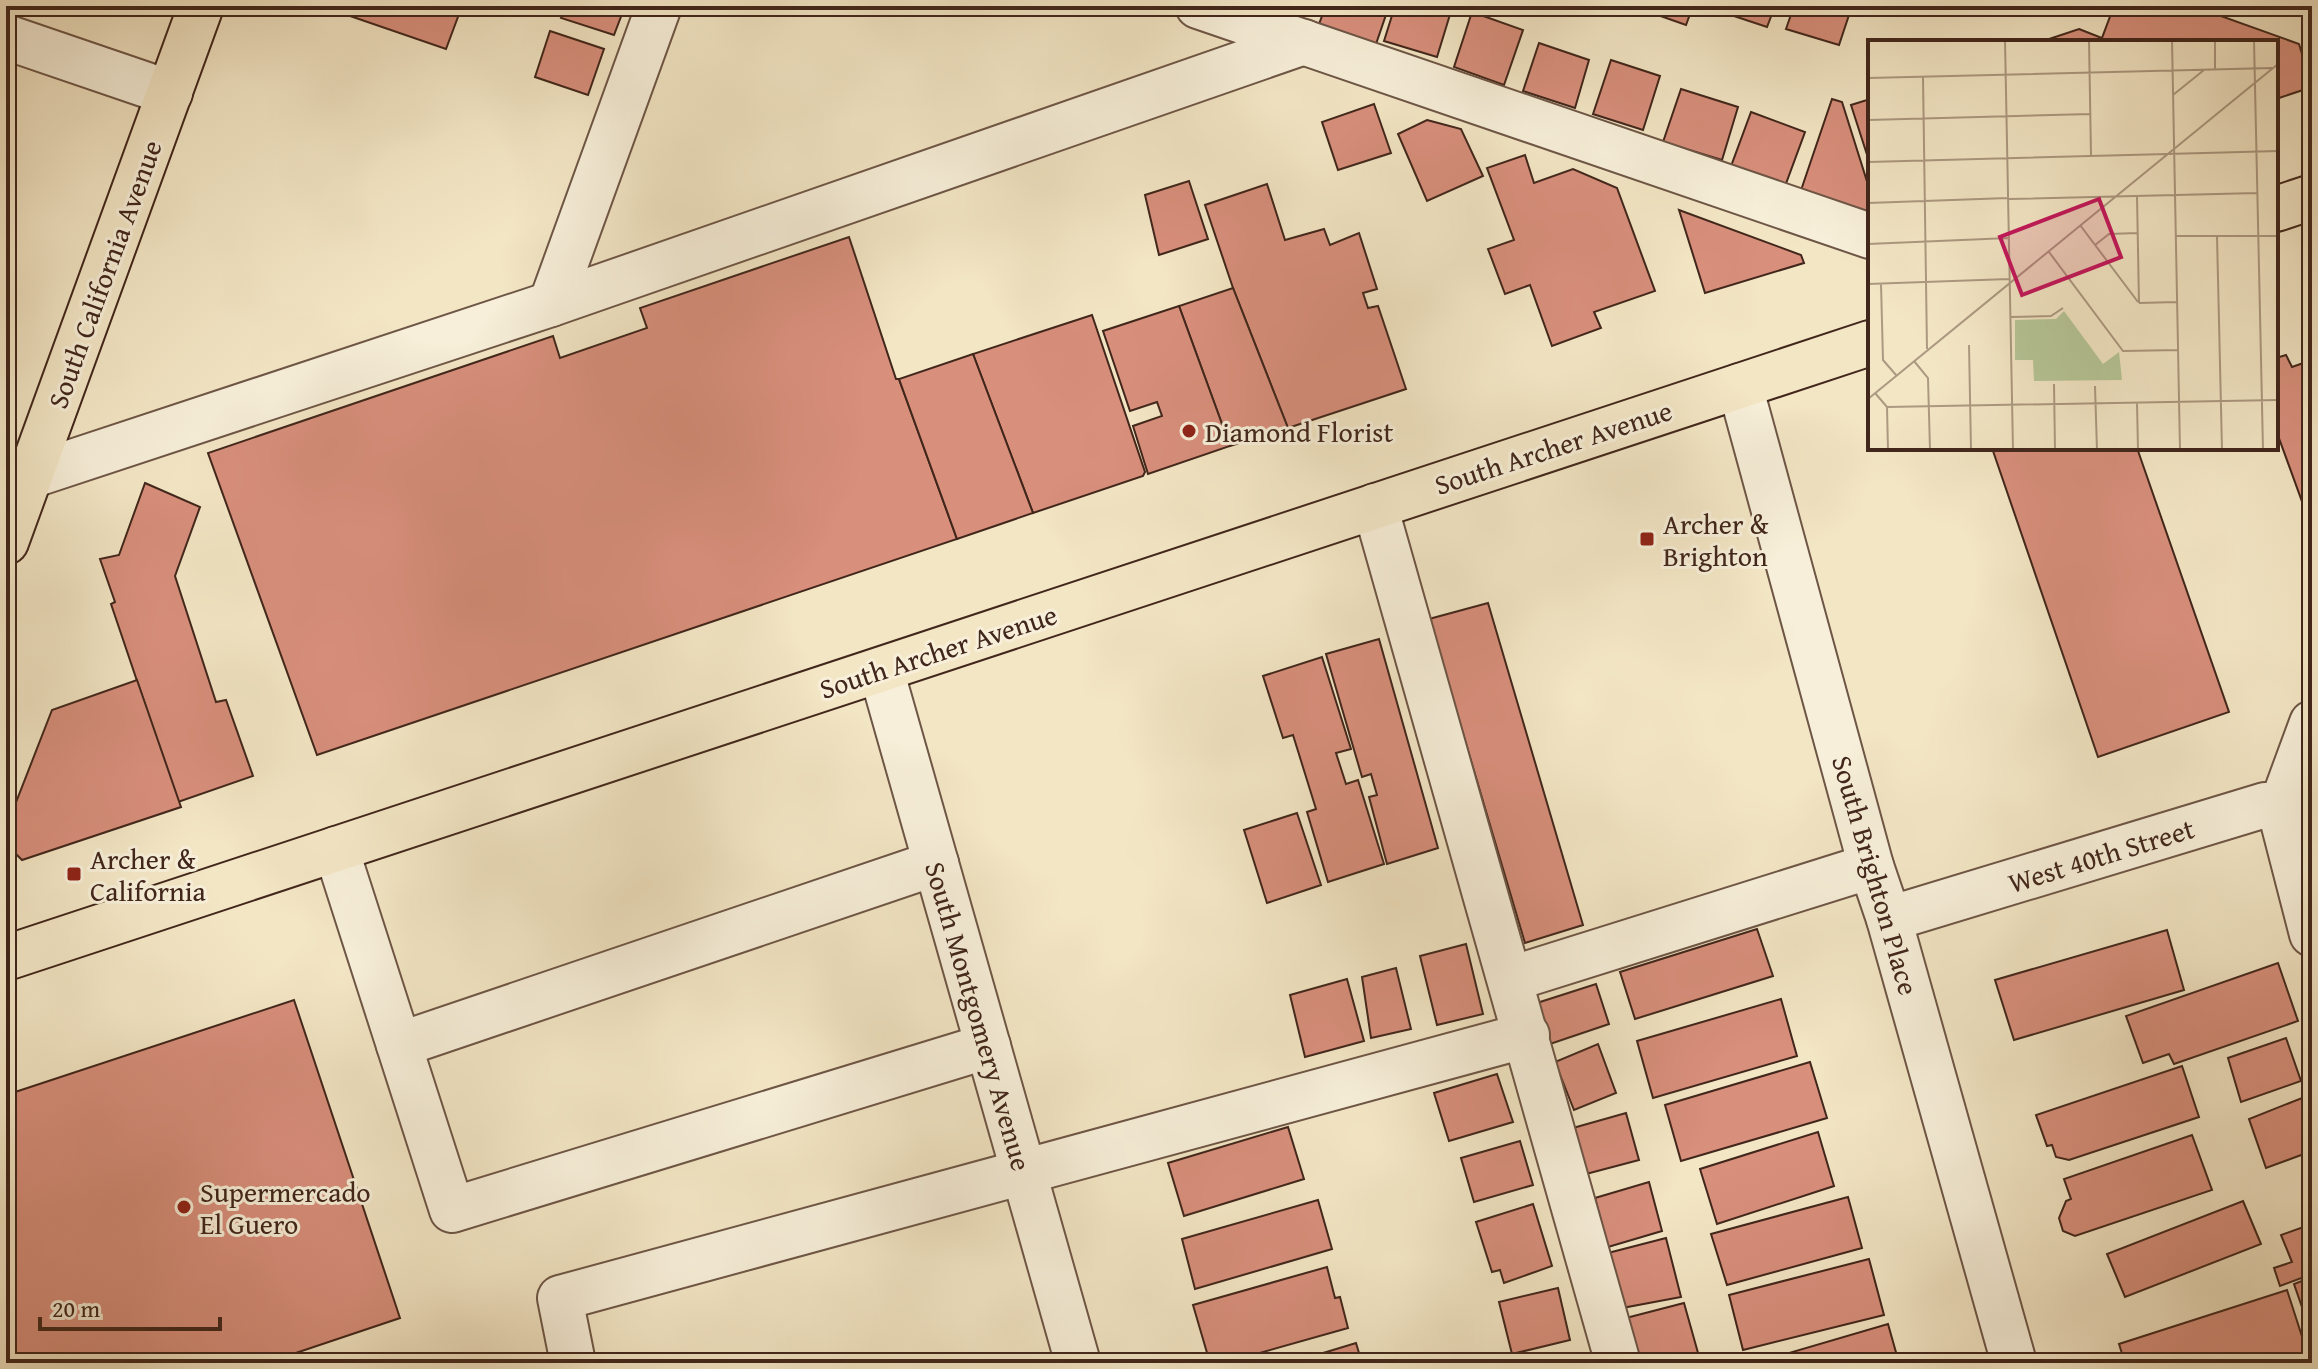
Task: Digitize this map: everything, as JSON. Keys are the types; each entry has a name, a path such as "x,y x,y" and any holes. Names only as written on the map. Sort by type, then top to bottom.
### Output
{"main road":[{"name":"South California Avenue","path":"6,542 201,6"},
{"path":"2278,208 2312,197"},
{"name":"South Archer Avenue","path":"6,958 1868,344"}],"street":[{"path":"551,304 659,6"},
{"path":"1198,6 1868,235"},
{"path":"6,37 170,93"},
{"path":"30,476 551,304 1304,42"},
{"name":"South Brighton Place","path":"1740,386 1871,866 1889,919 2014,1363"},
{"path":"1375,506 1618,1363"},
{"name":"South Montgomery Avenue","path":"881,670 1078,1363"},
{"path":"2312,723 2296,816 2312,934"},
{"name":"West 40th Street","path":"1889,919 2265,805 2296,816"},
{"path":"336,849 452,1210 988,1046"},
{"path":"399,1045 936,863"},
{"path":"1511,979 1871,866"},
{"path":"573,1363 560,1298 1527,1035"}],"building":[{"path":"321,6 462,6 446,49"},
{"path":"566,6 625,6 614,35 561,18"},
{"path":"1326,6 1389,6 1376,44 1319,24"},
{"path":"1395,6 1452,8 1437,57 1384,41"},
{"path":"1632,6 1693,6 1686,25"},
{"path":"1714,6 1775,6 1767,27 1713,9"},
{"path":"1794,6 1852,6 1839,45 1786,29"},
{"path":"2114,6 2193,6 2299,44 2312,87 2278,98 2278,40 2102,38"},
{"path":"1472,12 1523,30 1504,85 1454,67"},
{"path":"2079,29 2103,40 2046,40"},
{"path":"550,31 604,49 588,95 535,77"},
{"path":"1539,43 1589,60 1575,108 1523,91"},
{"path":"1611,60 1660,76 1643,130 1593,114"},
{"path":"1681,89 1738,107 1722,160 1663,142"},
{"path":"1832,99 1842,102 1868,185 1868,222 1798,199"},
{"path":"1868,100 1868,158 1851,105"},
{"path":"1374,104 1391,153 1338,170 1322,122"},
{"path":"1751,112 1805,132 1784,189 1730,169"},
{"path":"1427,120 1461,129 1483,176 1427,201 1398,134"},
{"path":"1525,155 1534,183 1573,169 1617,188 1655,291 1594,312 1601,328 1552,346 1530,285 1505,294 1488,249 1514,240 1487,168"},
{"path":"1189,181 1208,239 1159,255 1145,195"},
{"path":"1267,184 1285,240 1324,229 1330,245 1359,233 1377,289 1363,293 1368,308 1378,306 1406,389 1288,428 1233,288 1205,205"},
{"path":"1679,210 1801,255 1804,263 1705,293"},
{"path":"849,237 896,379 899,379 957,539 317,755 208,453 553,336 560,358 647,328 640,308"},
{"path":"1233,288 1288,428 1230,446 1179,306"},
{"path":"1179,306 1230,446 1148,474 1133,426 1162,416 1157,402 1130,411 1103,331"},
{"path":"1092,315 1145,472 1143,476 1033,513 973,354"},
{"path":"973,354 1033,513 957,539 899,379"},
{"path":"2286,355 2292,367 2312,360 2312,529 2278,436 2278,357"},
{"path":"1993,450 2138,450 2229,712 2098,757"},
{"path":"145,483 200,507 175,576 216,702 226,700 253,776 178,802 111,604 115,602 100,559 119,555"},
{"path":"1488,603 1583,925 1525,943 1429,619"},
{"path":"1379,639 1438,848 1387,864 1369,797 1377,795 1371,774 1362,777 1326,654"},
{"path":"1322,657 1351,749 1336,753 1346,784 1358,780 1384,864 1328,882 1307,812 1316,809 1293,735 1283,738 1263,676"},
{"path":"137,680 181,807 22,860 6,844 6,828 52,710"},
{"path":"1297,813 1321,885 1267,903 1244,830"},
{"path":"1757,929 1773,976 1635,1019 1620,972"},
{"path":"2167,930 2184,990 2014,1040 1995,980"},
{"path":"1466,944 1483,1014 1437,1025 1420,956"},
{"path":"2278,963 2298,1021 2174,1064 2169,1054 2143,1063 2126,1016"},
{"path":"1396,968 1411,1029 1371,1038 1362,977"},
{"path":"1347,979 1364,1041 1305,1057 1290,995"},
{"path":"1596,984 1609,1024 1550,1044 1537,1003"},
{"path":"1781,999 1797,1056 1653,1098 1637,1041"},
{"name":"Supermercado El Guero","path":"294,1000 400,1318 266,1363 6,1363 6,1095"},
{"path":"2286,1038 2301,1081 2241,1102 2228,1058"},
{"path":"1598,1044 1616,1093 1574,1110 1555,1062"},
{"path":"1810,1062 1827,1118 1681,1161 1665,1105"},
{"path":"2182,1066 2199,1117 2069,1160 2056,1157 2052,1145 2047,1146 2036,1115"},
{"path":"1497,1074 1513,1122 1449,1141 1434,1093"},
{"path":"2302,1098 2312,1124 2312,1151 2266,1168 2249,1119"},
{"path":"1626,1113 1639,1160 1586,1174 1573,1128"},
{"path":"1288,1127 1304,1179 1184,1216 1168,1163"},
{"path":"1818,1132 1834,1186 1717,1224 1700,1169"},
{"path":"2192,1135 2212,1190 2075,1236 2063,1231 2059,1218 2066,1201 2071,1199 2064,1179"},
{"path":"1520,1141 1533,1185 1474,1202 1461,1158"},
{"path":"1649,1182 1662,1231 1608,1247 1595,1198"},
{"path":"1848,1197 1862,1248 1727,1285 1711,1234"},
{"path":"1318,1200 1332,1249 1195,1289 1182,1239"},
{"path":"2243,1201 2261,1244 2125,1297 2107,1254"},
{"path":"1533,1204 1552,1266 1504,1283 1500,1270 1492,1272 1476,1222"},
{"path":"2312,1224 2312,1274 2280,1286 2274,1268 2292,1262 2281,1235"},
{"path":"1666,1238 1681,1297 1622,1308 1608,1253"},
{"path":"1869,1259 1884,1315 1743,1350 1729,1295"},
{"path":"1327,1267 1335,1298 1340,1297 1348,1328 1224,1363 1210,1363 1193,1305"},
{"path":"2312,1277 2312,1336 2294,1284"},
{"path":"1558,1288 1570,1340 1512,1354 1499,1302"},
{"path":"2287,1290 2308,1355 2283,1363 2125,1363 2119,1344"},
{"path":"1684,1303 1700,1360 1638,1363 1626,1318"},
{"path":"1888,1324 1899,1363 1755,1363"},
{"path":"1356,1343 1362,1363 1290,1363"}],"place":[{"name":"Diamond Florist","path":"1189,431"},
{"name":"Archer & Brighton","path":"1647,539"},
{"name":"Archer & California","path":"74,874"},
{"name":"Supermercado El Guero","path":"184,1207"}]}
